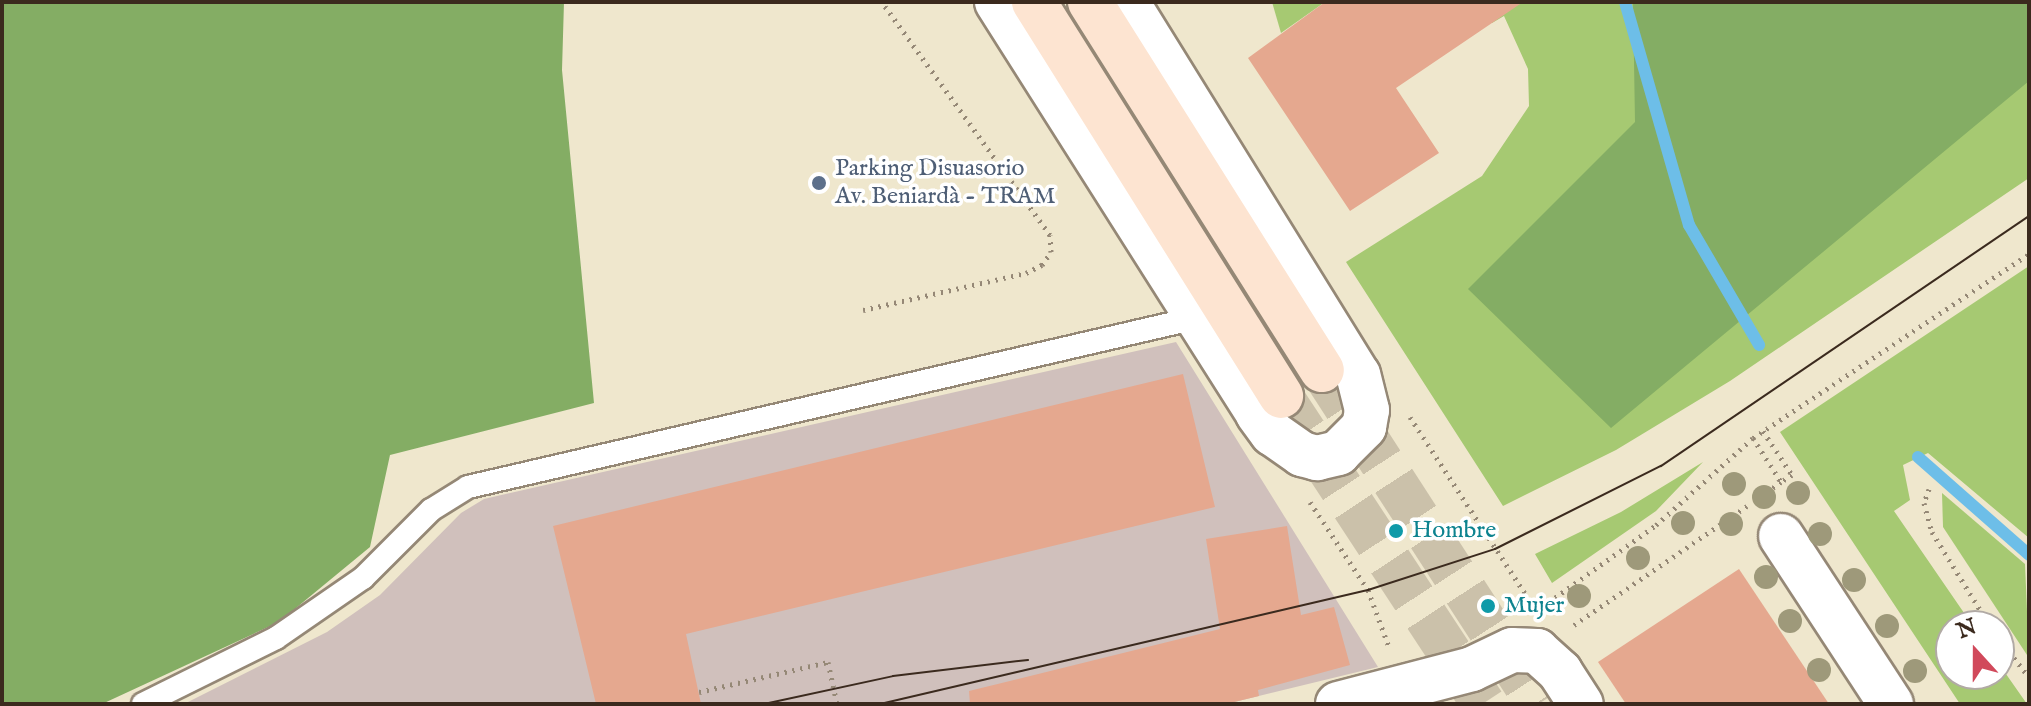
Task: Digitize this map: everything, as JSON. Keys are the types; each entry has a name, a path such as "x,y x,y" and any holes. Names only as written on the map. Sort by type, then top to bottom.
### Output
{"main road":[{"path":"1034,2 1281,396"},
{"path":"1090,2 1322,370"}],"street":[{"path":"997,2 1258,414 1287,445 1317,458 1338,453 1355,441 1367,410 1358,375 1127,2"},
{"path":"1781,536 1891,704"},
{"path":"1338,704 1404,687 1464,687 1524,651 1560,672 1581,704"}],"lane":[{"path":"143,704 276,638 363,578 431,510 468,487 1196,318"}],"path":[{"path":"863,310 1026,273 1042,265 1051,252 1050,235 882,2"},
{"path":"1524,651 1526,595 1537,610 1617,556 1753,438 2029,254"},
{"path":"1524,651 1792,475 1763,431"},
{"path":"1753,438 1781,482"},
{"path":"1929,489 1924,503 1932,532 1980,610"},
{"path":"2015,659 2029,677"},
{"path":"699,692 828,662 837,704"}],"shaded area":[{"path":"1176,342 1378,667 1226,704 184,704 327,632 380,595 461,513 484,499"}],"green space":[{"path":"2,2 564,2 562,70 594,403 390,455 370,547 279,622 102,704 2,704"},
{"path":"1272,2 1325,2 1281,33"},
{"path":"1483,2 2029,2 2029,178 1730,381 1616,450 1503,506 1346,262 1482,176 1529,106 1528,69 1504,16 1492,23"},
{"path":"1633,2 2029,2 2029,81 1611,428 1468,289 1635,122"},
{"path":"2029,266 2029,538 1928,453 1903,465 1910,500 1894,511 1962,610 1935,610 1935,666 1780,432"},
{"path":"1703,462 1656,511 1552,583 1535,554 1621,512"},
{"path":"1942,493 2025,564 2029,658 2015,637 2015,610 1997,610 1943,527"},
{"path":"2015,687 2027,704 1960,704 1951,690 2015,690"}],"building":[{"path":"1325,2 1523,2 1396,88 1439,153 1350,211 1248,58"},
{"path":"1183,374 1215,507 686,634 701,704 596,704 553,526"},
{"path":"1287,526 1301,615 1334,607 1350,665 1258,690 1259,696 1226,704 970,704 969,691 1220,629 1206,539"},
{"path":"1739,569 1829,704 1626,704 1598,662"}],"waterway":[{"path":"1625,2 1689,225 1759,345"},
{"path":"1918,457 2029,555"}],"tunnel":[{"path":"1322,370 1538,704"},
{"path":"1281,396 1483,704"}],"tram line":[{"path":"880,704 1368,590 1495,549 1661,466 2029,216"},
{"path":"764,704 893,676 1028,660"}],"place":[{"name":"Parking Disuasorio Av. Beniardà - TRAM","path":"819,183"},
{"name":"Hombre","path":"1396,531"},
{"name":"Mujer","path":"1488,606"}]}
